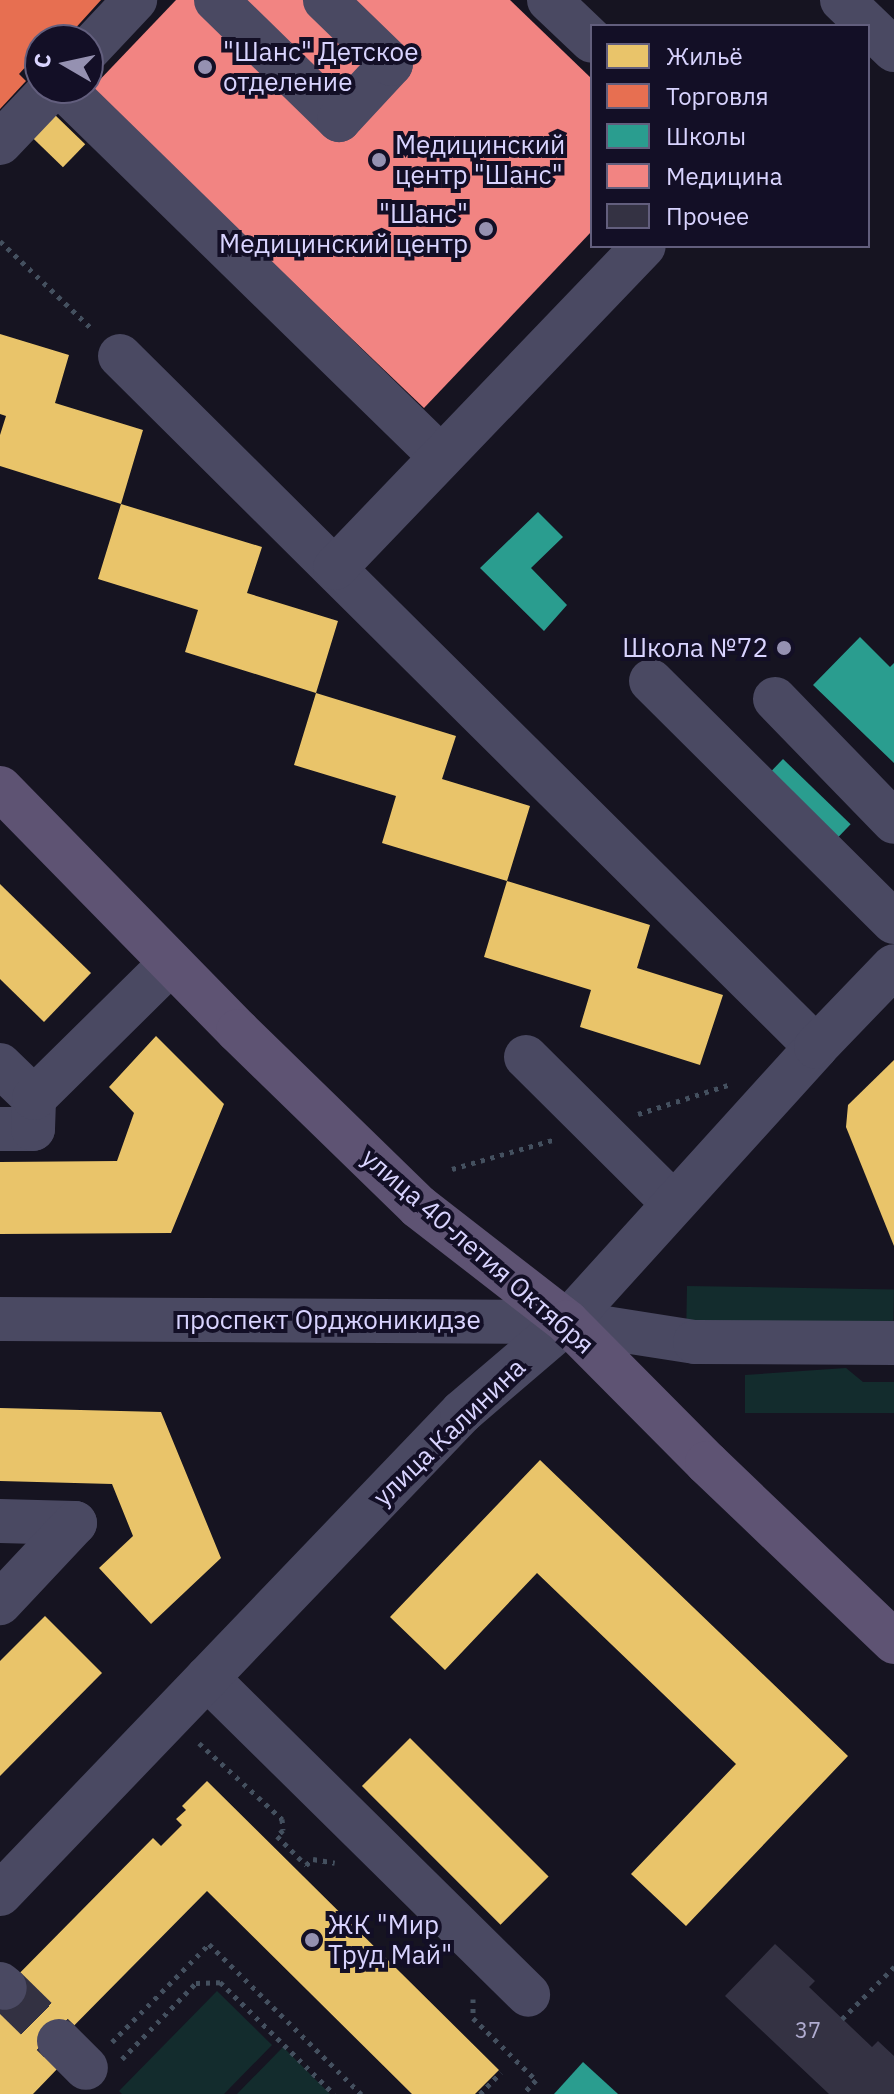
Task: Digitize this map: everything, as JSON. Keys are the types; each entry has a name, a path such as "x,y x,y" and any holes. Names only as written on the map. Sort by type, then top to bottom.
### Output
{"main road":[{"name":"улица 40-летия Октября","path":"0,788 171,963 419,1207 567,1322 707,1463 894,1642"}],"street":[{"path":"104,33 135,0"},
{"path":"216,0 339,120 391,64 325,0"},
{"path":"549,0 590,39"},
{"path":"842,0 867,24"},
{"path":"870,27 894,50"},
{"path":"0,143 37,104"},
{"path":"79,104 441,457"},
{"path":"335,568 642,248"},
{"path":"120,356 816,1047"},
{"path":"651,681 894,922"},
{"path":"775,699 894,822"},
{"path":"0,1129 33,1129 34,1098 171,963"},
{"name":"улица Калинина","path":"0,1894 462,1412 567,1322 816,1047 892,973"},
{"path":"526,1057 673,1203"},
{"path":"0,1065 34,1098"},
{"name":"проспект Орджоникидзе","path":"0,1319 567,1322 695,1342 894,1343"},
{"path":"0,1521 75,1523 0,1603"},
{"path":"207,1678 528,1995"}],"path":[{"path":"0,241 120,356"},
{"path":"198,1743 282,1819 283,1830 277,1836 306,1865 313,1859 334,1861 345,1872"},
{"path":"334,2094 220,1982 196,1983 89,2057 209,1944 361,2094"},
{"path":"842,2019 894,1967"},
{"path":"465,1990 476,2001 473,2018 536,2080 523,2094"},
{"path":"480,2094 501,2072"}],"green space":[{"path":"687,1286 894,1290 893,1334 686,1330"},
{"path":"846,1368 863,1382 894,1382 894,1413 745,1413 745,1375"},
{"path":"217,1991 272,2045 224,2094 122,2094 119,2091"},
{"path":"283,2047 330,2094 237,2094"}],"building: Жильё":[{"path":"365,0 484,0 541,55 485,115"},
{"path":"55,115 85,144 63,167 33,138"},
{"path":"0,334 69,355 55,403 143,430 121,504 0,466 0,435 6,416 0,414"},
{"path":"121,504 262,547 247,593 338,621 316,693 185,652 198,610 98,579"},
{"path":"316,693 456,736 442,779 530,806 507,881 382,843 396,796 294,765"},
{"path":"507,881 650,925 637,968 723,995 700,1065 580,1027 591,990 484,957"},
{"path":"0,884 91,973 44,1022 0,979"},
{"path":"156,1036 224,1104 171,1233 0,1234 0,1162 117,1161 134,1113 109,1087"},
{"path":"894,1060 894,1246 846,1127 848,1105"},
{"path":"0,1408 161,1412 221,1558 151,1624 99,1568 133,1536 112,1484 0,1481"},
{"path":"540,1460 848,1756 686,1926 631,1874 736,1764 537,1573 445,1670 390,1617"},
{"path":"45,1616 102,1673 0,1776 0,1661"},
{"path":"410,1738 549,1877 501,1925 362,1786"},
{"name":"ЖК \"Мир Труд Май\"","path":"207,1781 499,2070 475,2094 412,2094 207,1891 47,2053 60,2066 33,2094 0,2094 0,1993 153,1838 161,1846 182,1825 176,1819 186,1810 182,1806"}],"building: Торговля":[{"path":"0,0 101,0 79,24 24,24 24,69 19,74 24,83 0,109"}],"building: Школы":[{"path":"538,512 563,537 531,568 567,605 544,631 480,568"},
{"path":"860,637 890,667 894,663 894,763 813,685"},
{"path":"783,759 851,824 831,844 764,779"},
{"path":"583,2062 618,2094 554,2094"}],"building: Медицина":[{"name":"Медицинский центр \"Шанс\"","path":"176,0 510,0 590,77 590,233 424,408 104,101 104,75"}],"building: Прочее":[{"path":"775,1944 815,1981 809,1987 872,2047 878,2041 894,2056 894,2094 829,2094 725,1996"}],"tunnel":[{"path":"5,1988 59,2041"}],"place":[{"name":"\"Шанс\" Детское отделение","path":"205,67"},
{"name":"Медицинский центр \"Шанс\"","path":"379,160"},
{"name":"\"Шанс\" Медицинский центр","path":"486,229"},
{"name":"Школа №72","path":"784,648"},
{"name":"ЖК \"Мир Труд Май\"","path":"312,1940"}]}
